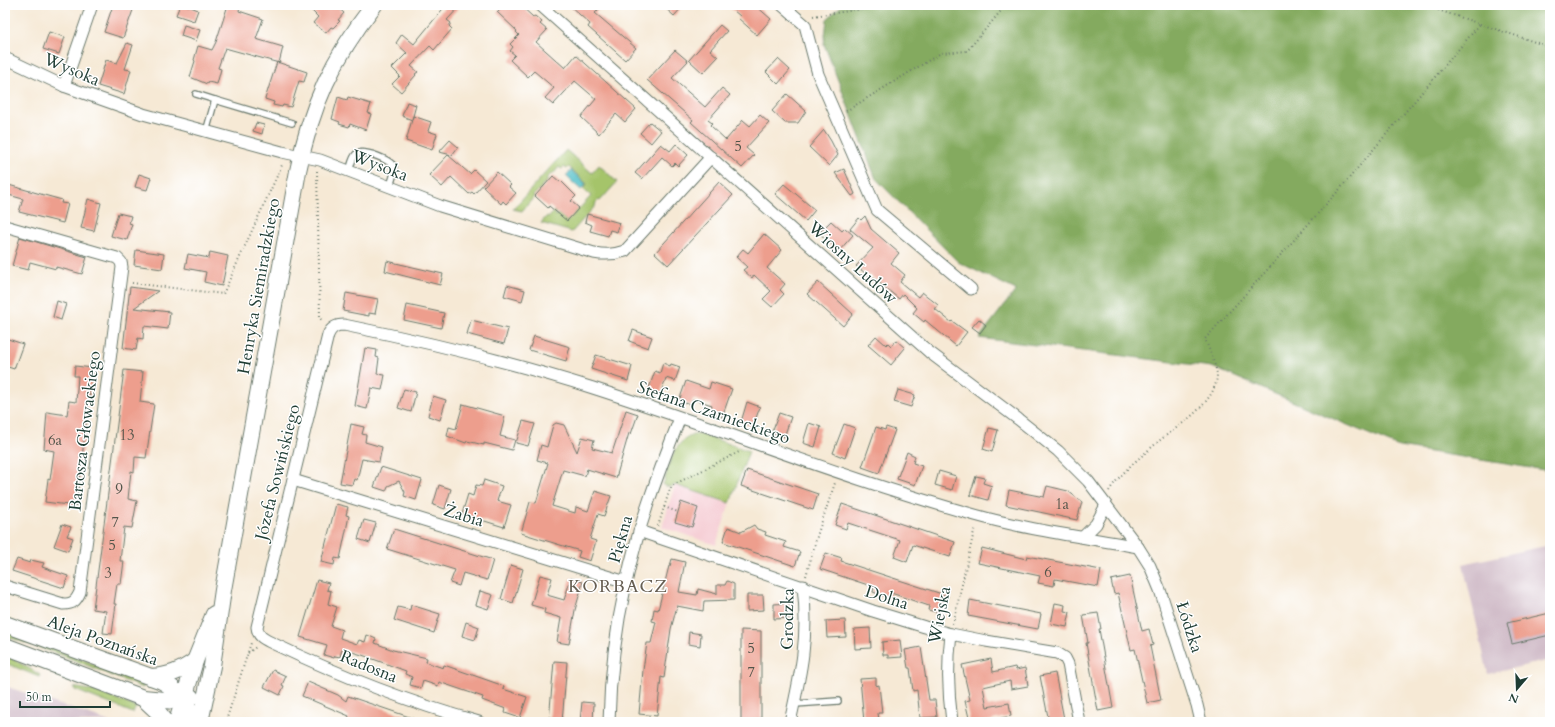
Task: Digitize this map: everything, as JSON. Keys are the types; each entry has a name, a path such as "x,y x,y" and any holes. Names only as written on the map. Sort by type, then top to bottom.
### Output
{"main road":[{"name":"Henryka Siemiradzkiego","path":"206,720 208,684 218,632 223,590 301,155 311,116 328,76 350,38 374,5"},
{"name":"Henryka Siemiradzkiego","path":"177,722 183,699 223,590"},
{"name":"Aleja Poznańska","path":"5,624 151,677 168,685 183,699 194,722"},
{"path":"5,646 143,698 170,700 183,699 194,696 208,684"},
{"path":"151,677 181,671 196,662"},
{"path":"143,698 166,722"}],"street":[{"path":"64,86 92,5"},
{"name":"Wiosny Ludów","path":"540,5 929,352 1018,418 1058,451 1088,481 1138,547"},
{"path":"782,5 805,25 818,74 877,210 971,289"},
{"name":"Wysoka","path":"5,58 64,86 143,114 282,152 320,160 440,206 594,253 612,255 624,251 710,157"},
{"name":"Bartosza Głowackiego","path":"5,226 113,257 120,261 122,267 81,587 78,597 72,604 57,603 5,586"},
{"name":"Stefana Czarnieckiego","path":"333,327 344,326 460,350 560,378 839,472 978,516 1025,527 1138,547"},
{"name":"Józefa Sowińskiego","path":"257,627 328,336 333,327"},
{"name":"Piękna","path":"609,722 612,667 626,582 639,531 658,474 680,418"},
{"name":"Żabia","path":"293,480 626,582"},
{"path":"1083,537 1096,524 1104,503"},
{"name":"Dolna","path":"639,531 873,611 951,634 1052,652 1063,657 1069,669 1079,722"},
{"name":"Łódzka","path":"1138,547 1150,566 1160,590 1197,705 1200,722"},
{"name":"Grodzka","path":"790,722 803,660 805,640 805,602 803,586"},
{"name":"Radosna","path":"257,627 261,637 309,660 389,693 479,722"},
{"name":"Wiejska","path":"951,634 948,653 948,677 952,722"}],"lane":[{"path":"196,94 292,123"},
{"path":"206,132 215,100"},
{"path":"349,171 354,156 360,152 366,152 389,161 392,165 394,174 390,187"},
{"path":"794,704 838,701"}],"path":[{"path":"813,16 891,5"},
{"path":"837,117 941,53 967,51 1006,5"},
{"path":"1423,5 1550,48"},
{"path":"1104,503 1112,486 1120,477 1160,441 1195,414 1214,388 1217,373 1206,339 1339,190 1480,24"},
{"path":"120,281 223,294 284,160"},
{"path":"318,166 316,173 320,318 325,325 333,327"},
{"path":"654,536 670,488 675,484 743,450 747,441"},
{"name":"Grodzka","path":"803,586 818,533 839,472"},
{"path":"664,507 678,512"},
{"name":"Wiejska","path":"951,634 978,516"},
{"path":"206,720 226,721 257,627"}],"shaded area":[{"path":"675,485 730,503 716,545 662,527"},
{"path":"1550,545 1550,660 1488,674 1463,564"},
{"path":"5,686 110,722 5,722"}],"green space":[{"path":"842,5 1550,5 1550,471 1399,447 1212,367 979,338 1016,290 958,262 876,179 824,44 827,19"},
{"path":"566,150 592,173 599,165 617,182 600,201 598,200 595,204 596,205 572,232 541,223 547,216 549,217 555,211 557,212 555,215 556,216 558,214 567,222 591,196 583,189 587,184 569,167 567,169 564,167 562,169 559,167 552,175 551,174 546,179 548,181 541,186 542,187 522,211 513,209"},
{"path":"697,434 704,435 749,451 730,503 675,485 670,487 663,485 671,461 678,447 683,441"},
{"path":"5,631 144,682 143,688 59,654 5,636"},
{"path":"5,654 40,675 39,677 5,663"},
{"path":"73,687 95,691 136,707 133,713 75,690"}],"water":[{"path":"571,170 586,184 581,190 566,176"}],"building":[{"path":"113,5 120,5 133,10 123,38 104,32"},
{"path":"180,5 186,5 198,10 194,21 176,15"},
{"path":"228,5 240,5 239,11 263,19 256,39 283,47 279,63 225,48 218,68 221,69 217,84 208,82 207,84 190,77 195,61 194,60 198,46 212,50"},
{"path":"306,5 335,5 344,13 338,20 340,21 333,28 331,27 326,33 313,23 318,17"},
{"path":"446,5 461,5 447,20 451,23 449,26 452,29 434,50 430,46 411,66 418,72 401,92 392,84 400,76 392,68 407,53 396,43 402,34 414,44"},
{"path":"504,5 520,5 533,17 535,16 542,22 540,24 547,30 536,42 565,68 576,55 636,109 625,122 616,114 599,134 581,117 596,99 575,81 553,105 545,98 554,88 534,71 528,77 510,60 515,55 510,51 513,47 510,44 519,35 516,32 517,31 497,12"},
{"path":"569,5 603,5 595,13 636,48 625,60 588,27 590,24"},
{"path":"662,5 684,5 674,16"},
{"path":"727,5 755,5 771,19 757,35 738,18 740,16"},
{"path":"184,25 200,30 196,41 181,36"},
{"path":"720,25 727,31 710,50 718,57 703,73 689,60"},
{"path":"49,32 65,37 59,54 43,49"},
{"path":"127,43 133,45 125,69 131,70 124,94 98,86 106,60 117,63"},
{"path":"675,50 688,61 672,78 705,107 722,88 730,95 708,120 712,123 710,125 726,140 743,120 750,126 760,115 769,123 746,148 754,155 742,168 691,122 693,120 647,80"},
{"path":"778,59 790,70 778,84 766,72"},
{"path":"277,62 307,72 304,82 299,81 291,107 273,105 274,102 265,99"},
{"path":"787,94 806,111 798,123 785,123 772,111"},
{"path":"338,97 347,100 348,97 371,104 368,113 371,114 366,130 350,124 349,127 339,124 340,122 332,119"},
{"path":"407,102 416,105 412,120 402,116"},
{"path":"413,116 431,122 428,131 437,134 432,150 406,141"},
{"path":"650,122 661,131 651,143 640,133"},
{"path":"256,123 264,125 262,134 253,131"},
{"path":"824,130 838,155 829,166 809,147"},
{"path":"450,140 458,147 452,155 439,152"},
{"path":"661,144 670,151 676,144 688,155 678,166 675,163 672,166 662,157 642,179 635,173"},
{"path":"448,155 470,174 474,170 486,181 474,194 472,192 469,194 451,177 442,187 429,175"},
{"path":"844,169 855,194 852,196 835,173"},
{"path":"497,172 511,185 509,187 516,193 506,204 503,201 501,204 483,187"},
{"path":"139,174 151,178 147,190 135,187"},
{"path":"553,176 560,182 561,181 576,196 571,201 579,208 567,221 549,206 548,208 535,196"},
{"path":"719,182 733,195 668,265 655,253"},
{"path":"5,184 62,200 61,203 68,204 63,223 19,212 23,199 5,194"},
{"path":"784,184 815,210 806,221 775,194"},
{"path":"88,199 101,203 94,231 81,228"},
{"path":"118,213 131,216 129,223 132,224 127,240 111,236"},
{"path":"587,214 620,223 617,232 610,230 608,236 590,231 592,225 585,222"},
{"path":"865,216 871,229 899,253 891,263 905,275 900,282 918,297 922,292 938,305 935,309 951,322 952,321 967,332 956,346 925,320 924,322 913,313 917,308 903,294 899,299 870,275 869,276 856,266 873,248 850,229 859,218 861,220"},
{"path":"831,221 842,231 845,228 853,235 839,251 819,233"},
{"path":"764,234 782,250 767,268 785,284 780,290 784,294 772,307 763,299 771,291 754,275 752,278 743,270 747,267 736,257 743,249 748,253"},
{"path":"20,237 87,257 82,274 30,262 28,270 12,266"},
{"path":"136,250 164,254 162,269 134,265"},
{"path":"210,252 228,256 222,286 204,282 206,272 185,268 188,254 209,258"},
{"path":"387,261 443,274 440,285 385,271"},
{"path":"818,282 853,314 843,326 807,294"},
{"path":"507,285 525,290 522,301 504,296"},
{"path":"130,287 158,291 134,308 170,312 168,329 144,326 143,339 138,338 136,350 123,348"},
{"path":"346,293 378,299 375,314 369,313 369,316 343,311"},
{"path":"57,301 66,304 61,320 53,317"},
{"path":"407,305 444,313 441,328 404,320"},
{"path":"979,319 986,325 980,333 972,327"},
{"path":"471,320 508,329 504,344 467,334"},
{"path":"633,330 652,337 648,348 629,341"},
{"path":"534,336 570,347 566,361 529,350"},
{"path":"876,336 886,345 888,343 891,346 896,340 905,348 891,365 868,345"},
{"path":"5,338 23,344 14,369 5,366"},
{"path":"365,348 377,350 376,357 379,358 377,374 385,375 382,390 371,388 367,409 355,406"},
{"path":"596,355 632,366 628,381 591,369"},
{"path":"663,363 670,366 671,364 680,367 675,381 666,378 660,395 648,391 655,371 660,373"},
{"path":"75,366 93,368 76,506 45,502 54,451 44,449 47,412 67,415 69,401 76,402 78,376 74,376"},
{"path":"124,370 143,372 140,402 154,404 146,458 135,457 134,472 131,471 128,499 137,501 132,528 124,527 120,561 124,561 121,584 117,584 112,634 103,633 106,611 93,609"},
{"path":"686,381 709,389 711,382 732,389 722,417 710,412 712,405 693,399 691,405 679,401"},
{"path":"404,389 416,392 411,412 398,408"},
{"path":"898,390 915,395 911,407 894,402"},
{"path":"433,396 446,400 440,420 428,416"},
{"path":"747,402 760,407 753,426 741,422"},
{"path":"463,404 505,416 500,436 515,440 512,450 484,443 484,445 467,441 466,443 447,436 449,427 456,429"},
{"path":"626,410 638,414 631,434 629,433 616,478 587,469 585,476 563,470 552,506 575,513 576,507 588,511 595,491 611,496 604,516 598,514 590,539 596,541 590,561 578,557 580,551 521,533 530,502 536,503 548,463 537,460 541,445 547,447 553,425 556,423 564,425 577,452 582,437 594,440 592,448 612,453"},
{"path":"779,413 791,417 784,437 772,432"},
{"path":"523,421 535,424 528,446 516,443"},
{"path":"809,423 821,427 815,447 803,443"},
{"path":"351,424 364,427 362,434 366,435 365,442 382,447 379,462 362,459 357,480 354,479 352,485 340,483"},
{"path":"844,424 855,428 845,458 833,453"},
{"path":"876,427 885,430 886,427 895,430 879,473 862,467"},
{"path":"989,428 998,430 992,452 983,449"},
{"path":"907,452 915,456 913,463 922,466 915,485 897,479"},
{"path":"381,467 422,480 416,500 404,496 405,492 399,481 388,486 386,491 374,487"},
{"path":"747,470 818,494 813,510 741,486"},
{"path":"939,471 956,476 952,490 935,485"},
{"path":"976,476 985,478 983,483 992,486 988,500 970,495"},
{"path":"484,480 502,486 497,501 511,505 504,527 462,514 468,494 473,496 476,485 482,486"},
{"path":"439,485 451,489 445,509 433,505"},
{"path":"1047,486 1068,491 1082,502 1077,520 1006,505 1009,490 1044,497"},
{"path":"681,502 698,508 692,527 675,522"},
{"path":"336,504 348,507 346,515 349,516 340,559 335,558 334,565 321,562"},
{"path":"842,504 955,542 950,557 913,545 907,562 894,557 900,540 848,523 846,529 835,525"},
{"path":"364,520 376,523 370,543 358,539"},
{"path":"62,524 71,527 67,536 73,538 68,551 54,546"},
{"path":"754,525 757,529 766,532 765,535 786,542 784,547 800,552 795,566 723,542 728,527 741,532"},
{"path":"394,529 493,560 487,580 463,573 459,586 450,583 455,570 387,549"},
{"path":"982,548 1026,559 1027,556 1101,570 1098,587 1055,579 1054,586 1038,583 1040,576 978,563"},
{"path":"826,553 842,558 841,561 948,596 944,610 941,609 940,613 928,610 929,606 891,593 890,597 881,595 873,592 874,587 820,569"},
{"path":"17,559 30,563 31,560 44,563 42,567 68,576 64,588 12,571"},
{"path":"672,559 685,562 679,592 697,595 698,589 717,594 717,585 725,585 727,581 734,584 734,600 704,601 703,611 677,606 671,629 664,678 661,677 657,716 639,714 647,643 651,643 656,622 652,621 654,609 658,610"},
{"path":"511,565 523,569 513,603 501,599"},
{"path":"540,575 552,578 547,595 564,600 571,578 583,582 575,610 569,644 557,642 561,618 544,613 545,609 531,605"},
{"path":"1130,576 1142,631 1149,629 1153,645 1150,646 1161,700 1147,703 1135,649 1131,650 1118,593 1114,594 1111,580"},
{"path":"317,580 329,583 327,590 331,591 328,604 337,607 331,626 342,630 340,638 357,644 359,640 365,642 367,635 376,639 375,643 393,650 427,658 426,662 443,668 444,665 504,686 503,689 527,697 520,718 505,713 506,709 482,700 483,697 439,682 438,686 423,681 421,688 410,685 412,677 405,674 406,671 362,655 342,649 340,657 335,656 334,658 324,655 327,645 300,637"},
{"path":"480,591 493,595 488,609 476,605"},
{"path":"747,595 763,595 764,610 747,611"},
{"path":"970,600 1041,614 1038,629 968,616"},
{"path":"790,603 791,618 774,619 774,604"},
{"path":"1055,603 1065,605 1064,611 1070,612 1067,627 1051,624"},
{"path":"411,605 440,614 434,633 394,620 398,607 410,610"},
{"path":"1098,613 1101,629 1099,629 1113,708 1098,711 1086,643 1088,643 1083,615"},
{"path":"1550,613 1550,635 1512,644 1507,623"},
{"path":"845,620 846,637 827,638 826,621"},
{"path":"466,622 479,627 475,640 462,636"},
{"path":"870,628 871,648 855,649 854,629"},
{"path":"741,630 761,631 761,722 741,722"},
{"path":"689,632 701,634 700,646 688,644"},
{"path":"900,640 902,657 888,658 888,655 883,655 882,642"},
{"path":"921,647 929,700 935,700 937,717 920,718 917,690 913,691 910,668 908,668 905,650"},
{"path":"991,659 993,672 1015,667 1016,670 1025,668 1028,686 1011,689 1010,681 983,687 987,707 1009,703 1011,716 984,722 970,722 965,701 970,700 962,665"},
{"path":"554,661 567,662 562,722 549,721"},
{"path":"273,670 286,676 280,695 264,687"},
{"path":"1055,673 1064,719 1049,722 1040,676"},
{"path":"876,678 876,686 879,685 882,713 878,713 879,720 864,722 860,679"},
{"path":"308,682 338,695 346,701 348,696 418,720 418,722 347,722 349,716 302,696"},
{"path":"582,702 594,703 593,722 580,722"}],"district":[{"name":"KORBACZ","path":"618,586"}]}
